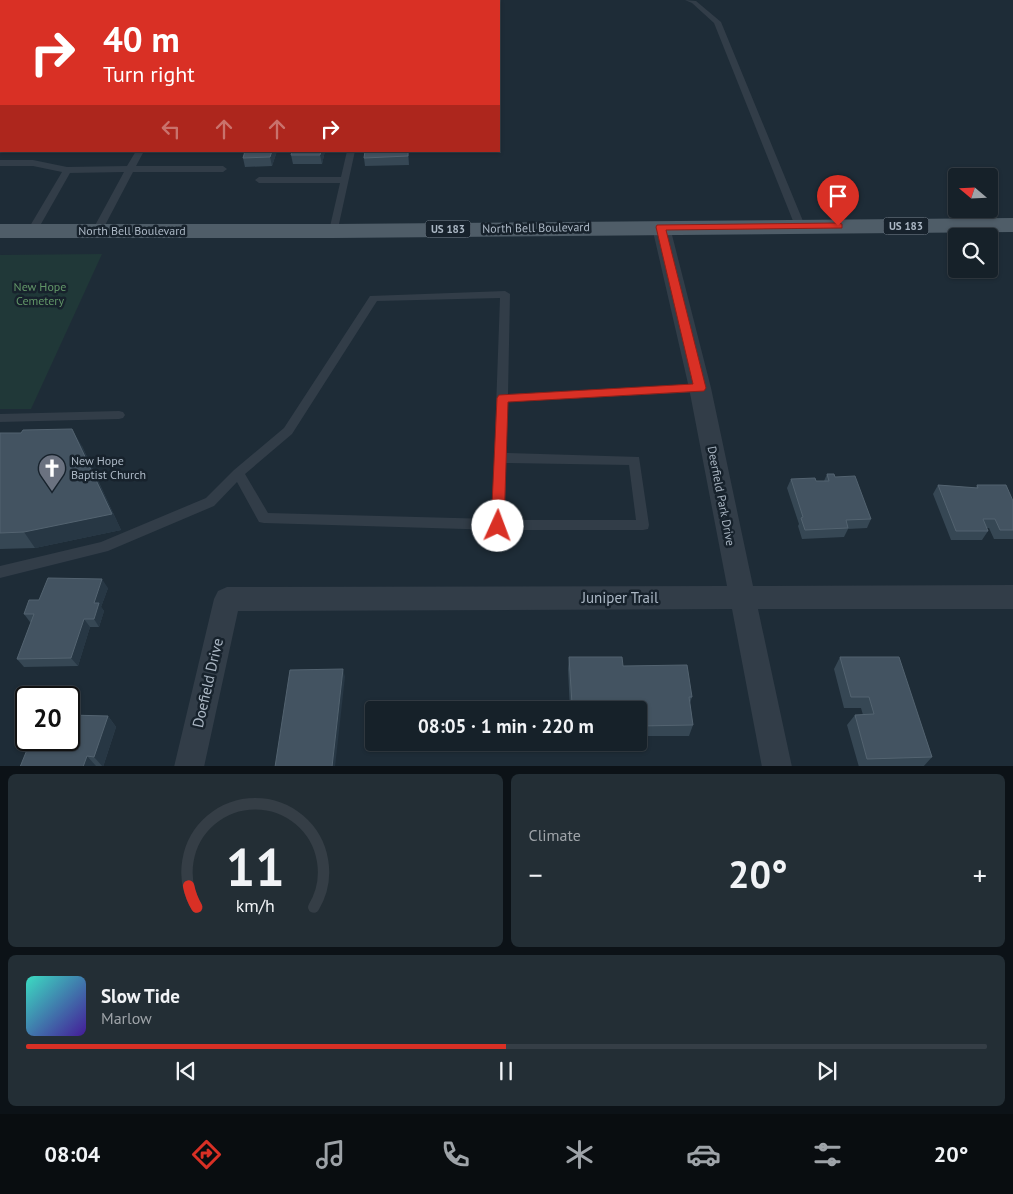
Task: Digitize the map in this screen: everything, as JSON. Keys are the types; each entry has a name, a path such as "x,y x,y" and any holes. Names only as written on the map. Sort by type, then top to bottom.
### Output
{"main road":[{"name":"North Bell Boulevard","path":"0,231 334,231 661,227 1013,226"}],"street":[{"name":"Deerfield Park Drive","path":"661,227 700,388 741,597 777,766"},
{"name":"Juniper Trail","path":"227,599 1013,597"},
{"name":"Doefield Drive","path":"189,766 227,599"}],"lane":[{"path":"678,0 691,1 717,22 800,226"},
{"path":"97,231 139,152"},
{"path":"334,231 351,152"},
{"path":"0,163 33,163 67,170 130,168 223,169"},
{"path":"32,231 67,170"},
{"path":"259,180 345,180"},
{"path":"0,572 103,547 210,502 238,473 288,431 374,298 505,294 498,526"},
{"path":"503,398 700,388"},
{"path":"0,418 119,416"},
{"path":"238,473 264,518 498,526 643,525 635,460 500,458"}],"green space":[{"name":"New Hope Cemetery","path":"102,254 31,409 0,409 0,255"}],"building":[{"path":"245,152 272,152 270,157 243,158"},
{"path":"292,152 321,152 320,155 291,155"},
{"path":"365,152 408,152 408,156 364,158"},
{"name":"New Hope Baptist Church","path":"72,429 112,514 24,532 0,533 0,433 21,433 23,430"},
{"path":"827,474 834,474 835,477 855,476 871,519 846,520 848,528 805,530 801,518 803,517 791,479 815,478 816,481 829,481"},
{"path":"938,485 978,488 977,485 1006,485 1013,501 1013,530 1000,530 995,519 983,519 988,531 956,531"},
{"path":"48,578 102,579 94,603 99,603 94,619 84,619 71,658 17,659 34,614 24,614 29,600 39,600"},
{"path":"569,657 622,657 623,666 687,665 692,697 689,697 693,725 647,726 647,701 572,701"},
{"path":"840,657 899,657 932,757 867,759 855,715 874,714 869,697 851,697"},
{"path":"343,669 332,766 275,766 290,670"},
{"path":"80,715 108,716 94,757 87,756 83,766 20,766 27,751 80,751"}],"place":[{"name":"New Hope Baptist Church","path":"52,492"}],"route":[{"path":"498,526 503,398 700,388 661,227 838,226"}]}
